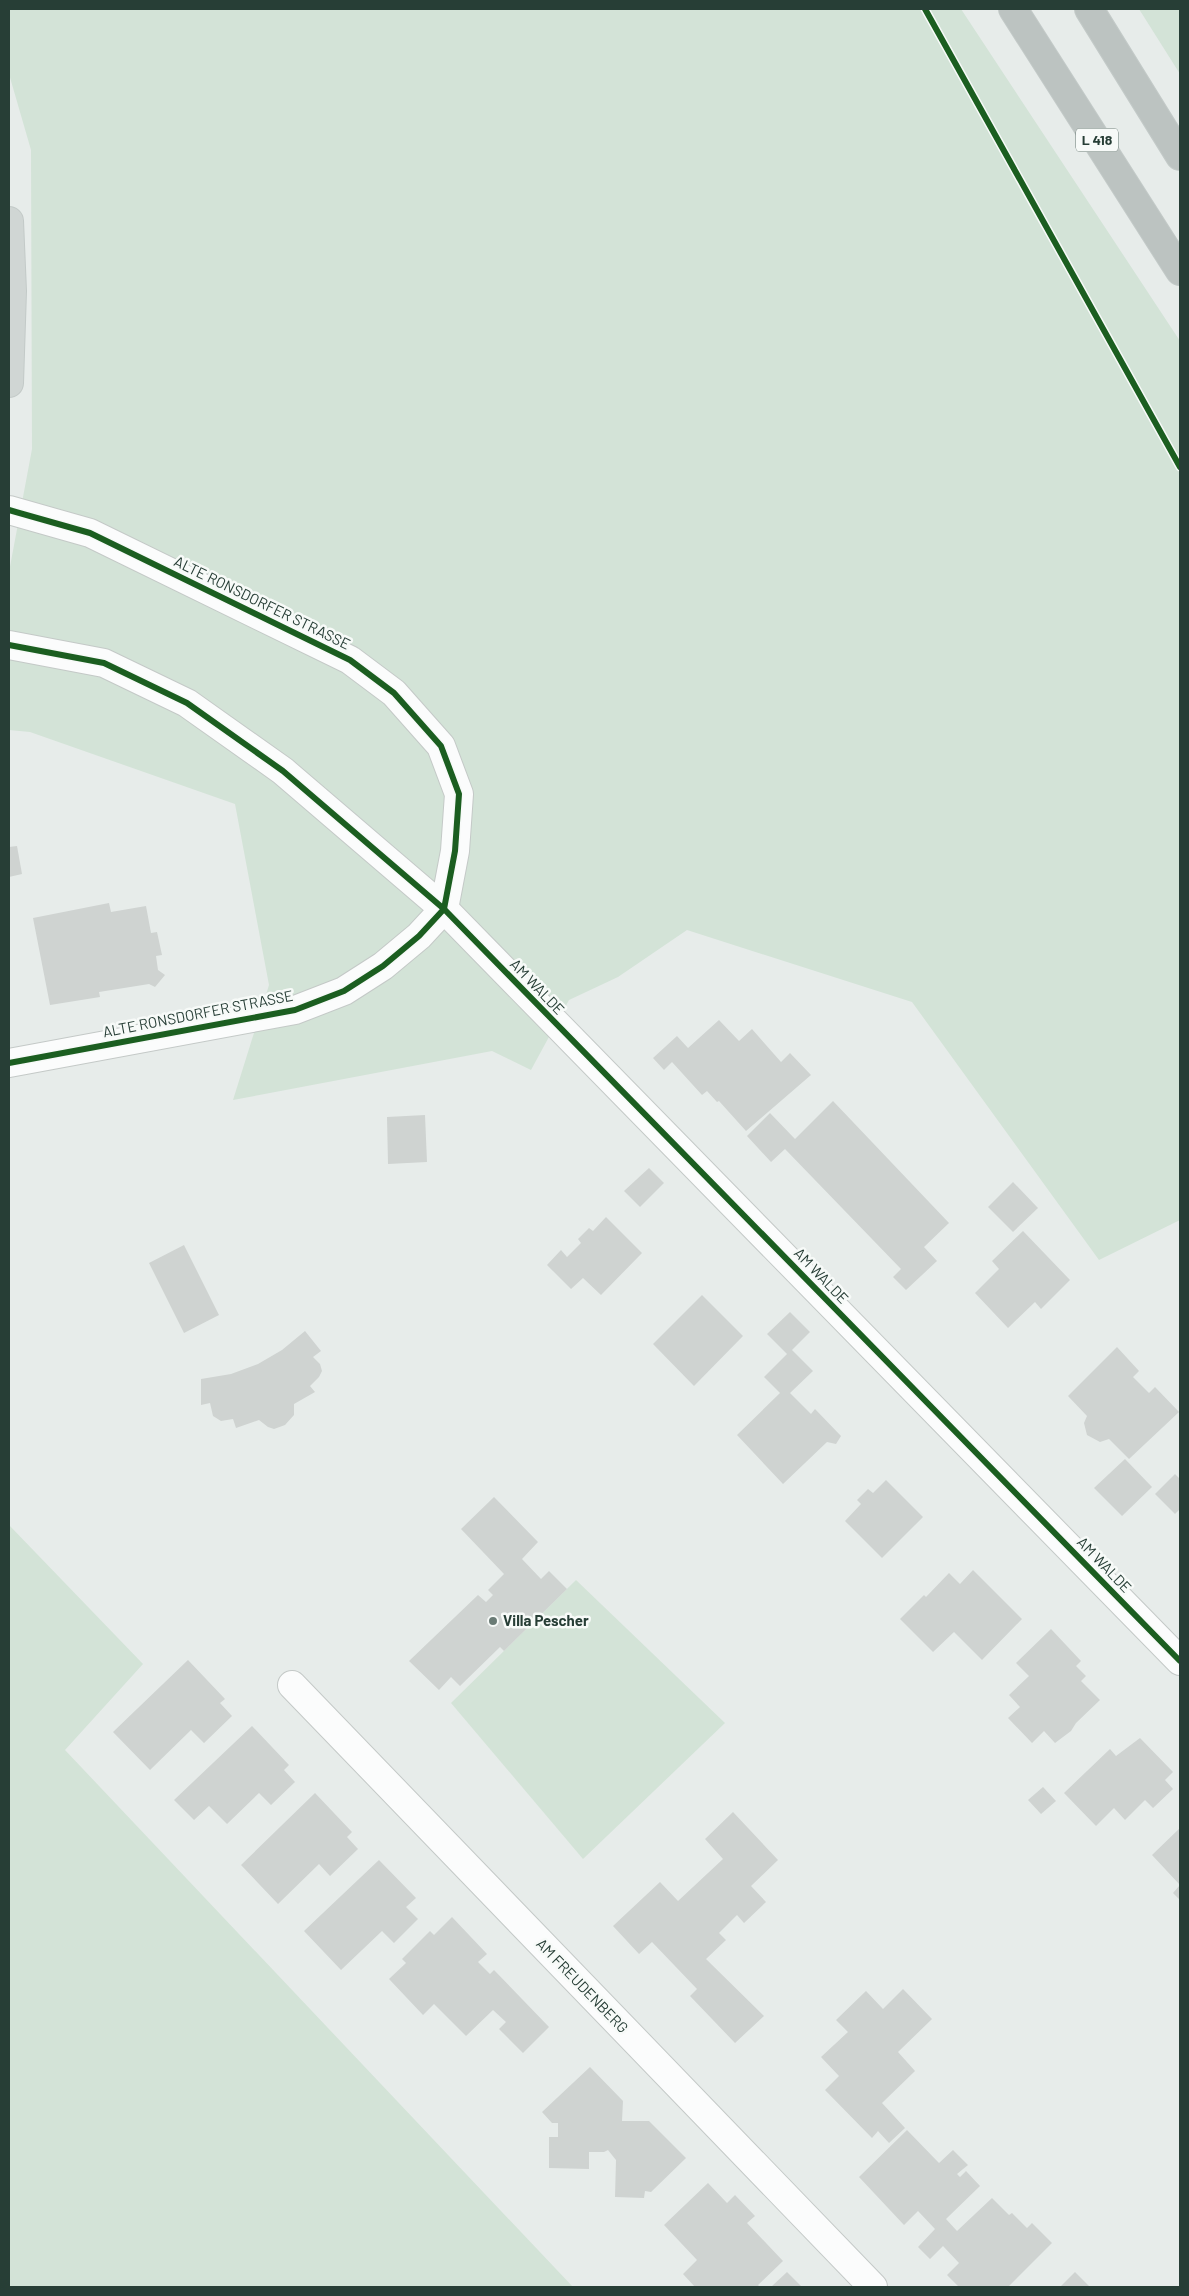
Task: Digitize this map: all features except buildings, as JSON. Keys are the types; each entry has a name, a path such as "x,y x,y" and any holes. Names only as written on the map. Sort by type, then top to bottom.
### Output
{"highway":[{"name":"L 418","path":"1013,9 1180,271"},
{"path":"1089,9 1180,156"}],"main road":[{"path":"9,222 12,291 9,383"}],"street":[{"name":"ALTE RONSDORFER STRASSE","path":"9,510 90,533 350,660 394,693 441,746 459,794 455,851 444,909 419,936 383,966 344,991 295,1010 9,1063"},
{"name":"AM WALDE","path":"9,645 104,663 187,703 283,772 444,909 1180,1661"},
{"name":"AM FREUDENBERG","path":"292,1685 873,2287"}],"path":[{"path":"924,9 1180,467"}],"green space":[{"path":"9,9 961,9 1180,341 1180,1220 1099,1260 912,1002 687,930 618,977 569,1000 531,1070 492,1051 233,1100 269,985 235,804 30,732 9,730 9,572 32,449 31,150 9,74"},
{"path":"1139,9 1180,9 1180,74"},
{"path":"9,1525 143,1664 65,1750 573,2287 9,2287"},
{"path":"576,1580 725,1723 583,1859 451,1703"}],"cycle path":[{"path":"925,9 1180,467"},
{"path":"9,510 90,533 350,660 394,693 441,746 459,794 455,851 444,909 419,936 383,966 344,991 295,1010 9,1063"},
{"path":"9,645 104,663 187,703 283,771 444,909 1180,1661"}],"place":[{"name":"Villa Pescher","path":"493,1621"}]}
